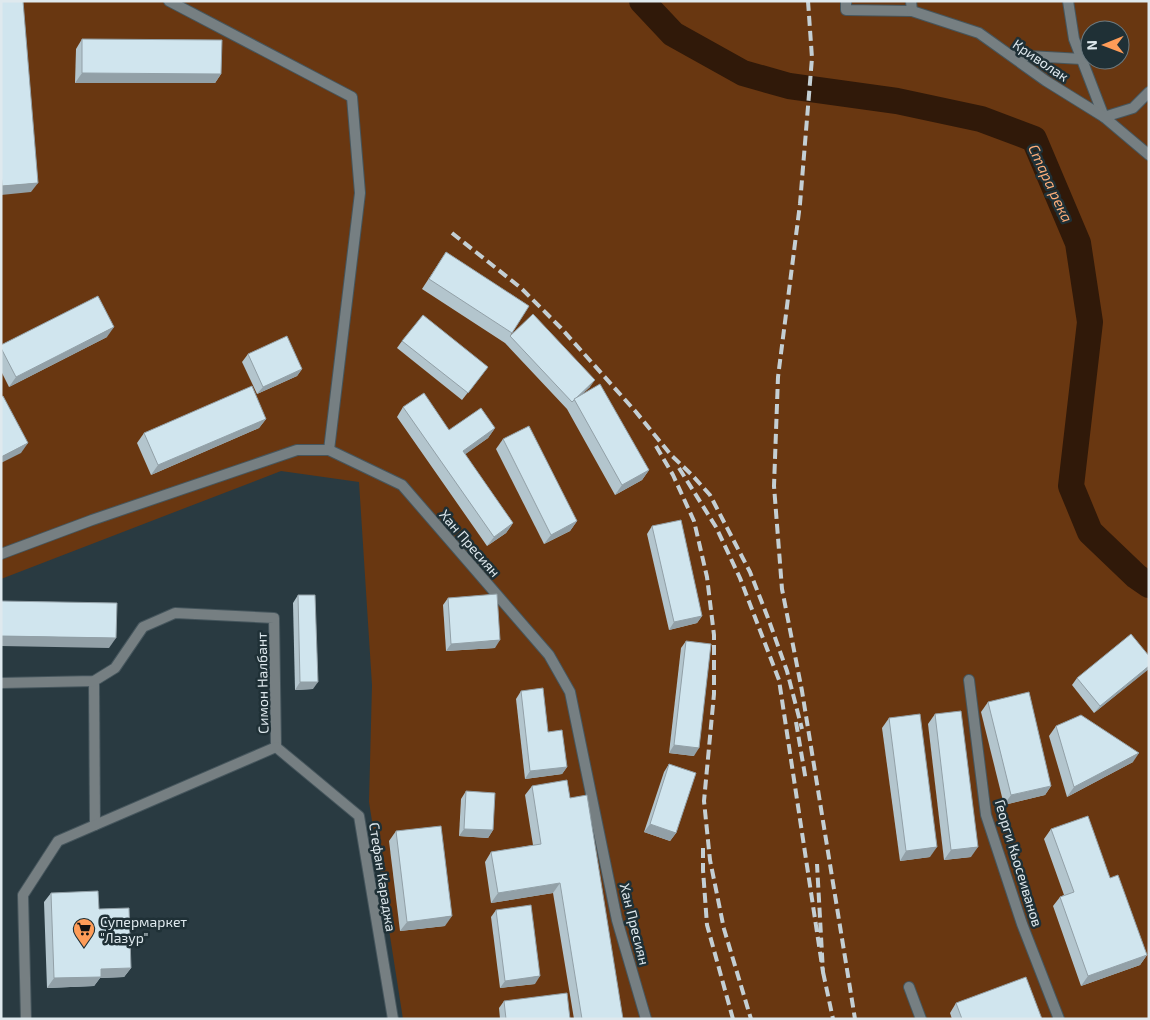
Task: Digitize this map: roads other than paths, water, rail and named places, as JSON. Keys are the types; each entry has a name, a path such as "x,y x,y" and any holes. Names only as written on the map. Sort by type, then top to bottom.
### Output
{"street":[{"path":"169,1 352,97 360,193 328,450"},
{"path":"1068,1 1074,39 1080,54"},
{"path":"846,6 911,6"},
{"name":"Криволак","path":"911,6 979,33 1046,82 1104,117 1149,155"},
{"path":"1010,55 1080,59"},
{"path":"1086,70 1104,117 1133,108 1149,92"},
{"name":"Хан Пресиян","path":"1,554 297,450 328,450 402,485 549,655 570,692 617,920 646,1019"},
{"name":"Симон Налбант","path":"1,683 94,680 115,668 143,627 175,614 274,618 276,747"},
{"path":"94,680 95,825"},
{"name":"Георги Кьосеиванов","path":"969,680 986,814 1022,924 1059,1019"},
{"path":"26,1019 23,895 58,841 276,747"},
{"name":"Стефан Караджа","path":"276,747 359,816 393,1019"},
{"path":"909,987 921,1019"}],"waterway":[{"name":"Стара река","path":"642,1 673,34 743,73 789,86 897,101 981,119 1034,139 1078,243 1090,322 1071,486 1090,532 1136,576 1149,585"}],"railway":[{"path":"808,1 812,58 800,204 778,377 774,486 782,589 802,691 855,1019"},
{"path":"452,233 521,288 561,328 636,412 671,455 710,495 750,572 787,671 802,729"},
{"path":"656,446 673,475 694,521 707,577 714,635 714,694 704,801 710,860 724,929 751,1019"},
{"path":"679,468 716,527 740,578 779,680 823,972 817,864"},
{"path":"796,722 806,781"},
{"path":"703,848 707,925 733,1019"},
{"path":"823,972 833,1019"}],"place":[{"name":"Супермаркет \"Лазур\"","path":"84,948"}]}
